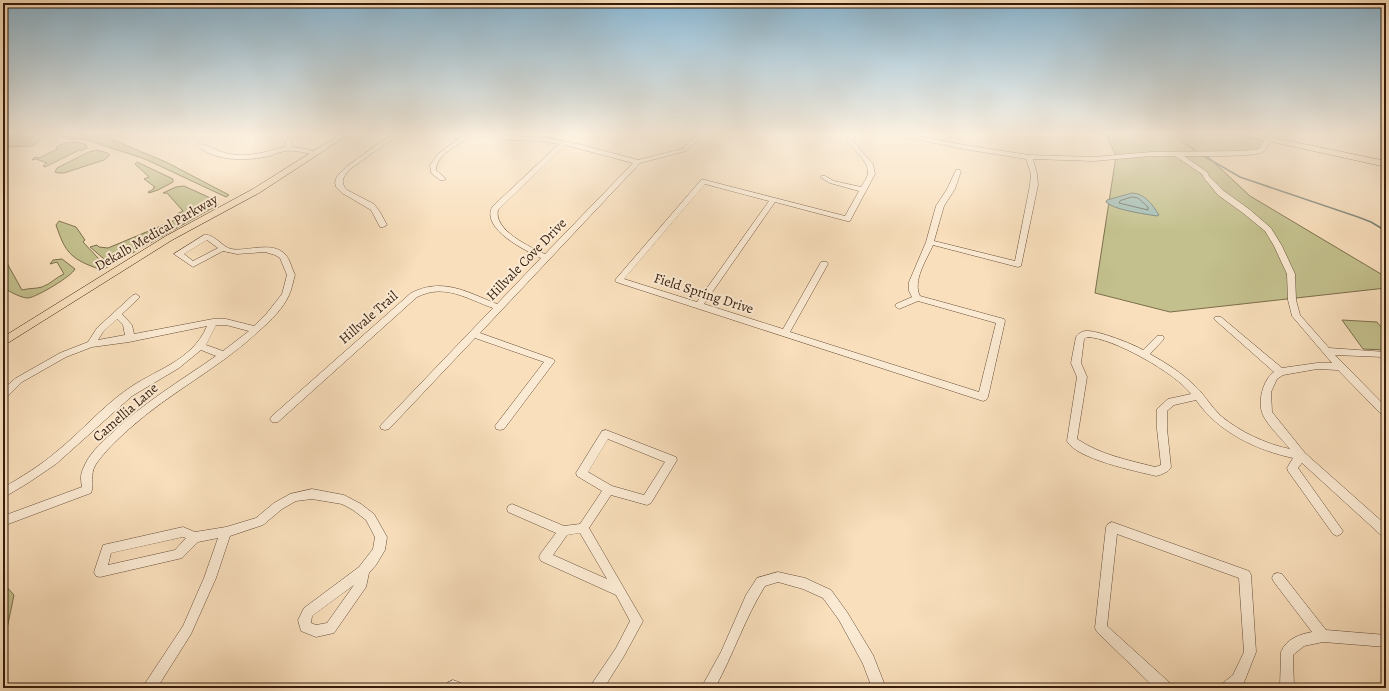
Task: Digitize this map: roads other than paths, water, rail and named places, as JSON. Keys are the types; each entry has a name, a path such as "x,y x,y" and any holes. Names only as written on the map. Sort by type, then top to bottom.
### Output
{"main road":[{"name":"Dekalb Medical Parkway","path":"3,342 169,238 256,191 294,167"}],"street":[{"path":"349,167 341,174 338,180 338,186 343,191 374,208 383,225"},
{"path":"433,167 434,173 442,179"},
{"path":"539,167 495,209 493,217 496,224 505,232 535,252 546,257"},
{"name":"Hillvale Cove Drive","path":"385,426 633,167"},
{"name":"Field Spring Drive","path":"872,167 872,174 847,219 703,182 619,280 983,397 1001,321 917,298"},
{"path":"930,242 1018,264 1034,185 1034,174 1032,167"},
{"path":"1196,167 1205,173 1206,177 1221,193 1246,211 1268,230 1292,274 1292,300 1296,316 1340,367 1386,413"},
{"path":"899,306 917,298 913,291 913,282 930,242 938,212 958,171"},
{"path":"823,177 832,182 863,190"},
{"path":"699,305 773,200"},
{"name":"Camellia Lane","path":"3,521 87,490 86,474 88,468 93,460 124,428 161,398 224,355 255,329 282,303 290,286 291,269 282,256 276,252 261,250 236,251 224,248 207,237 178,254 193,264 224,248"},
{"path":"785,333 824,264"},
{"name":"Hillvale Trail","path":"275,418 414,295 426,289 439,287 451,290 498,307"},
{"path":"91,344 100,330 136,297"},
{"path":"117,315 124,320 128,326 130,332 129,338"},
{"path":"1218,319 1280,372"},
{"path":"3,400 8,396 5,391 19,380 63,355 91,344 213,322 226,322 255,329"},
{"name":"Camellia Lane","path":"3,493 59,455 128,394 146,381 188,357 200,346 213,322"},
{"path":"474,334 550,361 500,426"},
{"path":"1198,396 1172,402 1162,409 1162,430 1166,467 1156,472 1100,457 1083,450 1072,441 1082,377 1076,363 1080,337 1085,334 1090,334 1130,347 1145,354 1184,380 1198,396 1205,406 1218,419 1244,436 1275,450 1301,456"},
{"path":"1145,354 1160,338"},
{"path":"200,346 224,355"},
{"path":"1326,351 1382,354"},
{"path":"1340,367 1318,366 1280,372 1273,377 1266,392 1267,413 1301,456 1386,532"},
{"path":"606,434 672,460 647,500 609,490 581,473 606,434"},
{"path":"1301,456 1292,468 1337,531"},
{"path":"512,509 564,531 583,528 609,490"},
{"path":"195,537 178,554 100,572 107,549 183,532 195,537 226,532 259,522 278,506 294,497 312,494 344,500 357,507 370,517 381,536 379,550 372,561 363,571 308,612 304,620 305,626 316,631 330,630 362,583 363,571"},
{"path":"1165,688 1101,628 1112,527 1245,575 1250,652 1238,680 1228,688"},
{"path":"583,528 637,620 620,652 596,688"},
{"path":"564,531 545,557 620,592"},
{"path":"149,688 187,630 210,578 226,532"},
{"path":"708,688 725,656 754,593 761,582 778,577 804,584 827,594 843,616 868,660 879,688"},
{"path":"1278,578 1323,636"},
{"path":"1287,688 1287,652 1302,640 1323,636 1386,641"},
{"path":"452,688 456,688"}],"water":[{"path":"1132,193 1144,197 1159,215 1138,213 1110,205 1106,202 1107,200"}],"waterway":[{"path":"1223,167 1240,177 1358,217 1371,222 1386,231"}]}
